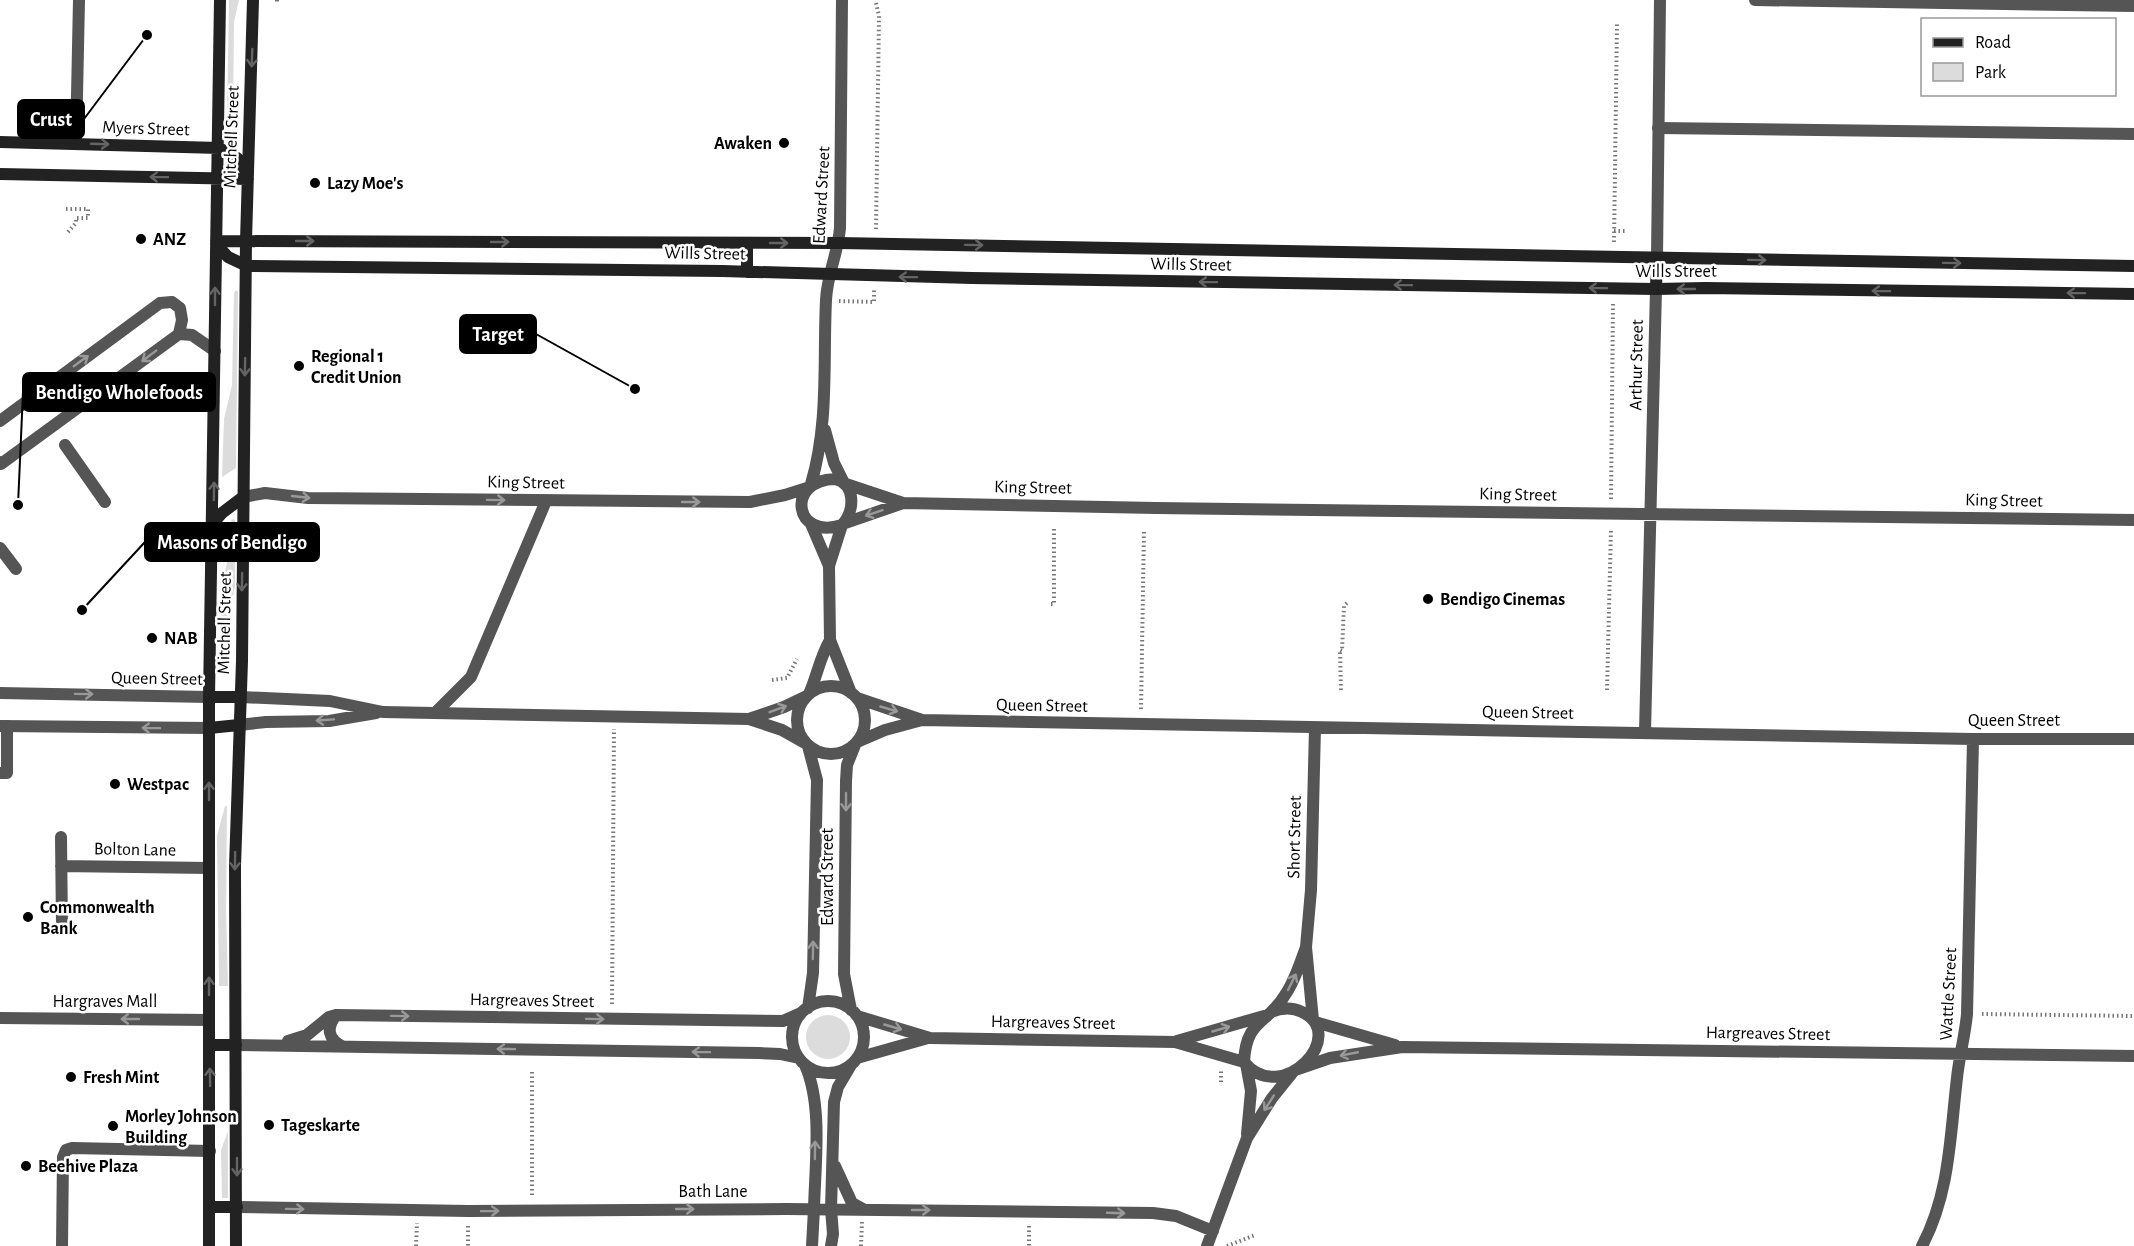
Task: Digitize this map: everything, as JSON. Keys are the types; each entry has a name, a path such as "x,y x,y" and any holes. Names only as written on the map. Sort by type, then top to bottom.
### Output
{"main road":[{"name":"Mitchell Street","path":"209,1246 209,697 220,0"},
{"name":"Mitchell Street","path":"236,1246 235,866 240,697 246,241 253,0"},
{"name":"Myers Street","path":"0,142 219,148"},
{"path":"219,148 237,158 248,177"},
{"path":"0,174 248,177"},
{"path":"216,242 228,257 247,266"},
{"name":"Wills Street","path":"216,242 839,243 2134,266"},
{"path":"747,243 747,272"},
{"name":"Arthur Street","path":"1656,289 1657,258"},
{"name":"Wills Street","path":"247,266 747,272 1656,289 2134,294"},
{"path":"213,523 243,497"},
{"name":"Queen Street","path":"209,697 240,697"},
{"name":"Queen Street","path":"209,728 239,725"},
{"path":"210,1045 236,1045"},
{"name":"Bath Lane","path":"210,1207 237,1207"}],"street":[{"path":"76,143 79,0"},
{"name":"Edward Street","path":"809,486 824,426 826,300 839,243 842,212 842,0"},
{"name":"Arthur Street","path":"1657,258 1660,0"},
{"path":"1755,0 2134,6"},
{"path":"1658,128 2134,134"},
{"name":"Arthur Street","path":"1645,732 1656,289"},
{"path":"0,421 160,303 172,302 180,308 182,320 179,334 59,436 1,464 0,462"},
{"path":"179,334 192,335 215,351"},
{"name":"Edward Street","path":"824,426 834,463 845,482"},
{"path":"59,436 105,502"},
{"path":"829,566 811,524 803,512 802,503 809,486 826,479 845,482 850,492 851,508 843,524 829,566 830,640 854,696 863,709 865,720 863,732 856,743 837,754 817,752 807,744 797,724 797,714 808,695 819,670 822,654 830,640"},
{"name":"King Street","path":"845,482 903,502 1156,508 2134,520"},
{"name":"King Street","path":"243,497 260,493 308,498 750,502 785,495 809,486"},
{"path":"435,713 471,677 546,501"},
{"name":"King Street","path":"843,524 903,502"},
{"path":"811,524 825,529 843,524"},
{"path":"0,548 16,569"},
{"path":"808,695 819,688 830,686 841,688 854,696"},
{"name":"Queen Street","path":"0,693 209,697"},
{"name":"Queen Street","path":"749,719 784,707 808,695"},
{"name":"Queen Street","path":"854,696 922,720"},
{"name":"Queen Street","path":"240,697 330,701 383,712"},
{"name":"Queen Street","path":"239,725 329,721 383,712 749,719 782,730 807,744"},
{"name":"Queen Street","path":"856,743 885,730 922,720 1973,739 2134,739"},
{"path":"0,773 7,773 3,726"},
{"name":"Queen Street","path":"3,726 209,728"},
{"name":"Short Street","path":"1314,1021 1306,947 1311,890 1315,728"},
{"name":"Wattle Street","path":"1922,1246 1936,1218 1944,1186 1967,1014 1973,739"},
{"name":"Edward Street","path":"854,1013 844,974 846,781 847,765 856,743"},
{"name":"Edward Street","path":"805,1010 813,973 817,780 807,744"},
{"path":"61,837 62,928"},
{"name":"Bolton Lane","path":"62,866 209,868"},
{"name":"Short Street","path":"1268,1014 1289,988 1306,947"},
{"path":"812,1246 816,1108 812,1082 794,1050 792,1036 795,1024 805,1010 817,1003 830,1002 844,1006 854,1013 861,1025 863,1038 860,1052 836,1094 833,1113 831,1209 833,1234 831,1246"},
{"path":"1221,1246 1210,1237 1247,1138 1272,1098 1296,1070 1309,1060 1316,1049 1319,1032 1314,1021 1305,1013 1282,1008 1268,1014 1251,1031 1246,1045 1245,1063 1251,1101 1247,1138"},
{"name":"Hargreaves Street","path":"336,1015 783,1021 805,1010"},
{"name":"Hargreaves Street","path":"854,1013 930,1038 1175,1042 1245,1063"},
{"name":"Hargreaves Street","path":"1175,1042 1268,1014"},
{"path":"269,1045 307,1035 329,1017 336,1015"},
{"path":"336,1015 330,1024 330,1036 335,1042 344,1046"},
{"name":"Hargraves Mall","path":"0,1018 209,1020"},
{"name":"Hargreaves Street","path":"1314,1021 1402,1047"},
{"name":"Hargreaves Street","path":"854,1061 930,1038"},
{"path":"236,1045 759,1053 780,1054 826,1073 840,1071 854,1061"},
{"name":"Hargreaves Street","path":"1296,1070 1330,1058 1402,1047 2134,1056"},
{"path":"1245,1063 1257,1072 1268,1076 1280,1077 1296,1070"},
{"path":"62,1246 63,1157 66,1150 72,1148 210,1150"},
{"path":"833,1162 852,1203 862,1214"},
{"name":"Bath Lane","path":"237,1207 417,1211 831,1209 862,1214 1153,1213 1176,1216 1210,1237"}],"path":[{"path":"876,3 879,16 876,234"},
{"path":"1614,242 1617,23"},
{"path":"66,209 88,209 88,218 76,218 76,223 68,232"},
{"path":"1614,231 1626,231"},
{"path":"838,300 874,302 874,287"},
{"path":"1611,503 1614,299"},
{"path":"1607,690 1611,522"},
{"path":"1051,604 1054,604 1054,528"},
{"path":"1141,725 1144,529"},
{"path":"1341,690 1340,650 1342,651 1344,606 1349,601"},
{"path":"772,680 787,678 797,659"},
{"path":"612,1019 614,716"},
{"path":"1975,1014 2134,1016"},
{"path":"1221,1082 1222,1066"},
{"path":"532,1072 532,1209"},
{"path":"416,1246 417,1211"},
{"path":"468,1211 468,1246"},
{"path":"861,1246 862,1214"},
{"path":"1227,1246 1255,1235"}],"green space":[{"path":"229,0 239,0 234,22 233,121 231,123 228,122 227,115"},
{"path":"236,290 238,292 236,468 222,477 224,419 232,385 234,293"},
{"path":"233,519 235,520 235,587 226,621 225,660 221,660 222,584 230,550"},
{"path":"225,806 227,806 228,986 219,986 217,836"},
{"path":"828,1015 837,1016 844,1021 849,1028 849,1046 844,1053 837,1058 828,1059 819,1058 812,1053 807,1046 806,1037 807,1028 812,1021 819,1016"},
{"path":"228,1131 228,1198 222,1198 221,1150"}],"place":[{"name":"Crust","path":"147,35"},
{"name":"Awaken","path":"784,143"},
{"name":"Lazy Moe's","path":"315,183"},
{"name":"ANZ","path":"141,239"},
{"name":"Regional 1 Credit Union","path":"299,366"},
{"name":"Target","path":"635,389"},
{"name":"Bendigo Wholefoods","path":"18,505"},
{"name":"Bendigo Cinemas","path":"1428,599"},
{"name":"Masons of Bendigo","path":"82,610"},
{"name":"NAB","path":"152,638"},
{"name":"Westpac","path":"115,784"},
{"name":"Commonwealth Bank","path":"28,917"},
{"name":"Fresh Mint","path":"71,1077"},
{"name":"Tageskarte","path":"269,1125"},
{"name":"Morley Johnson Building","path":"113,1126"},
{"name":"Beehive Plaza","path":"26,1166"}]}
